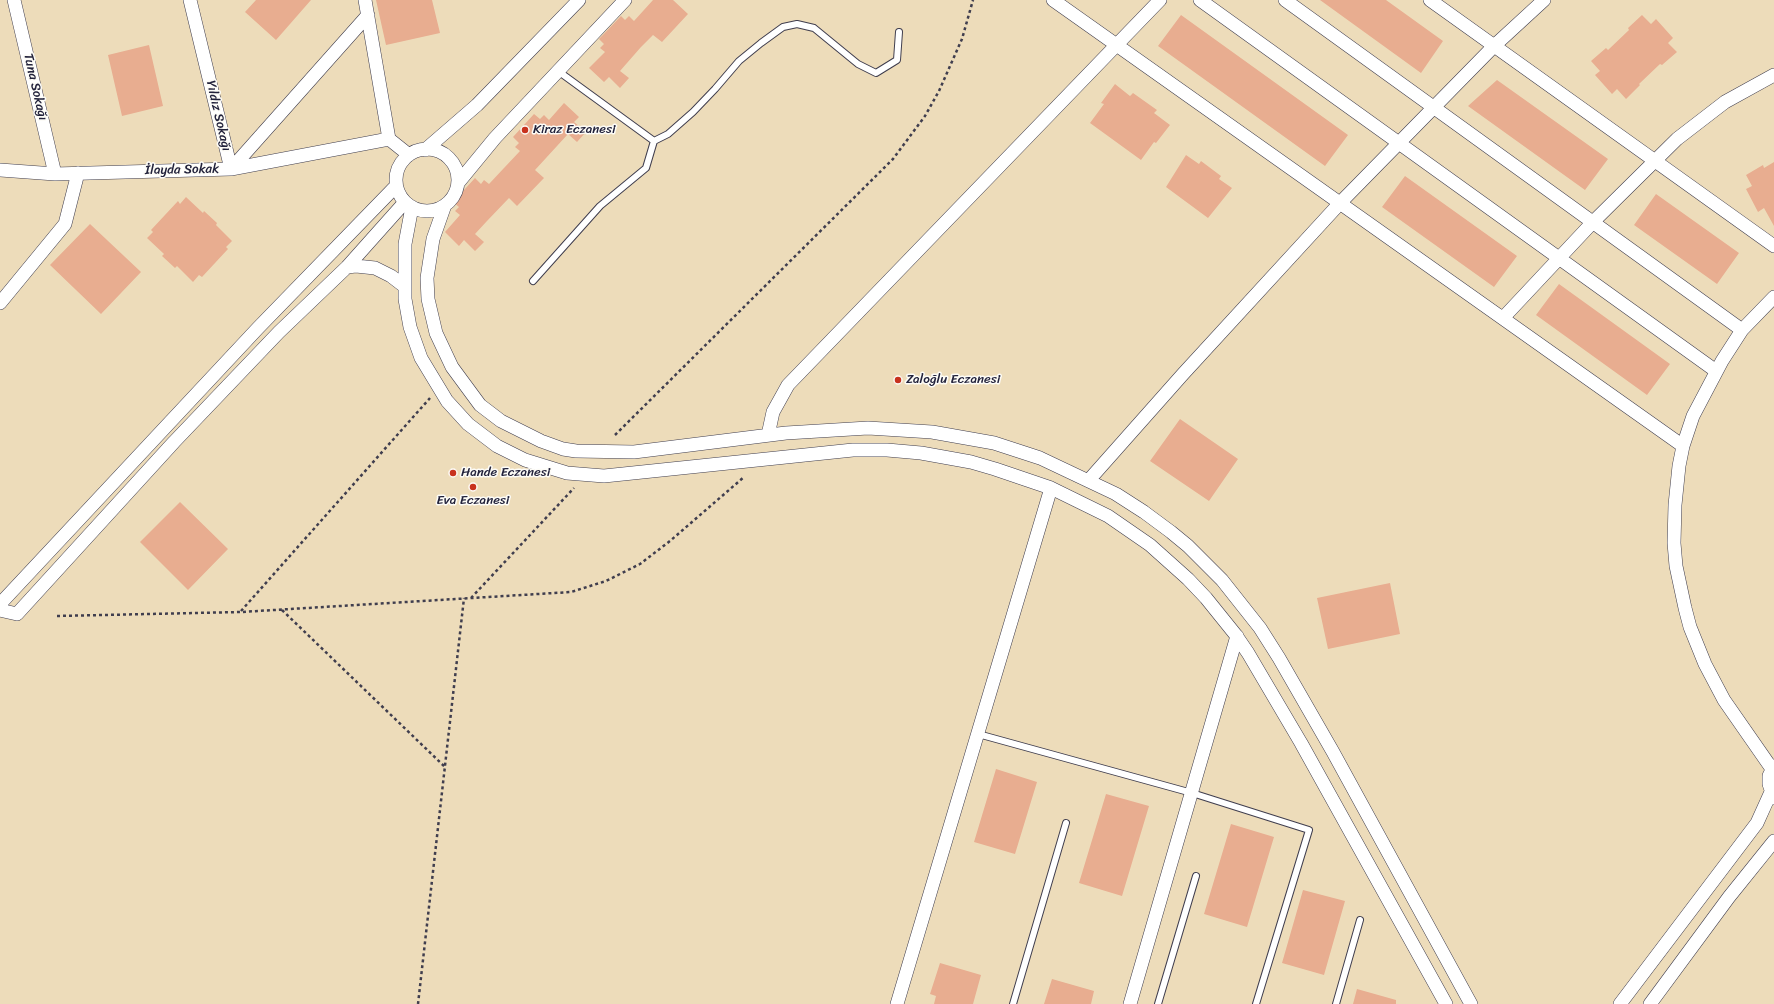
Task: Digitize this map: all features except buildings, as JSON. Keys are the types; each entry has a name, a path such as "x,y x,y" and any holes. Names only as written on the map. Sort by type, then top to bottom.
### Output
{"street":[{"name":"Tuna Sokağı","path":"14,0 55,174"},
{"name":"Yıldız Sokağı","path":"190,0 231,169 389,139"},
{"path":"365,0 389,139 408,155"},
{"path":"425,150 477,105 579,0"},
{"path":"458,183 495,138 625,0"},
{"path":"1053,0 1683,446"},
{"path":"768,435 773,412 788,385 1160,0"},
{"path":"1200,0 1716,371"},
{"path":"1285,0 1742,330"},
{"path":"1430,0 1774,246"},
{"path":"1090,480 1183,374 1340,203 1494,46 1544,0"},
{"name":"İlayda Sokak","path":"0,170 55,174 231,169 368,15"},
{"path":"1502,318 1558,258 1654,160 1718,106 1746,89 1774,75"},
{"path":"0,604 258,328 396,186 398,169 408,155 425,150 434,150 449,159 456,170 458,183 456,191 445,205 433,239 429,257 427,289 431,317 443,350 460,380 480,405 496,417 541,441 557,447 576,451 634,452 768,435 868,428 932,432 994,443 1040,458 1090,480 1144,512 1188,546 1222,580 1260,628 1279,658 1333,752 1471,1004"},
{"path":"0,302 65,224 78,173"},
{"path":"396,186 408,205 404,286 406,311 415,343 428,372 454,410 468,424 497,446 525,460 546,468 586,476 623,475 853,450 887,450 921,453 971,462 1001,470 1051,488 1108,516 1150,545 1193,584 1221,615 1237,636 1301,743 1446,1004"},
{"path":"408,205 428,211 445,205"},
{"path":"0,610 17,614 279,332 347,267 408,205"},
{"path":"347,267 356,266 375,268 391,276 404,286"},
{"path":"1620,1004 1757,823 1772,795 1769,784 1773,767 1724,700 1697,646 1685,608 1676,566 1674,543 1675,505 1683,446 1693,416 1716,371 1742,330 1774,297"},
{"path":"897,1004 1051,488"},
{"path":"1130,1004 1237,636"},
{"path":"1650,1004 1729,897 1774,841"}],"lane":[{"path":"533,281 600,206 646,168 654,141 668,134 693,112 739,61 783,27 797,24 814,28 858,64 876,73 897,60 899,32"},
{"path":"558,71 654,141"},
{"path":"978,734 1192,793 1309,830 1256,1004"},
{"path":"1013,1004 1066,822"},
{"path":"1158,1004 1196,876"},
{"path":"1336,1004 1360,920"}],"path":[{"path":"615,435 893,159 925,116 939,91 962,38 973,0"},
{"path":"240,612 438,388"},
{"path":"57,616 240,612 571,592 606,581 640,564 655,553 746,474"},
{"path":"470,598 586,476"},
{"path":"418,1004 464,598"},
{"path":"282,609 445,768"}],"place":[{"name":"Kiraz Eczanesi","path":"525,130"},
{"name":"Zaloğlu Eczanesi","path":"898,380"},
{"name":"Hande Eczanesi","path":"453,473"},
{"name":"Eva Eczanesi","path":"473,487"}]}
